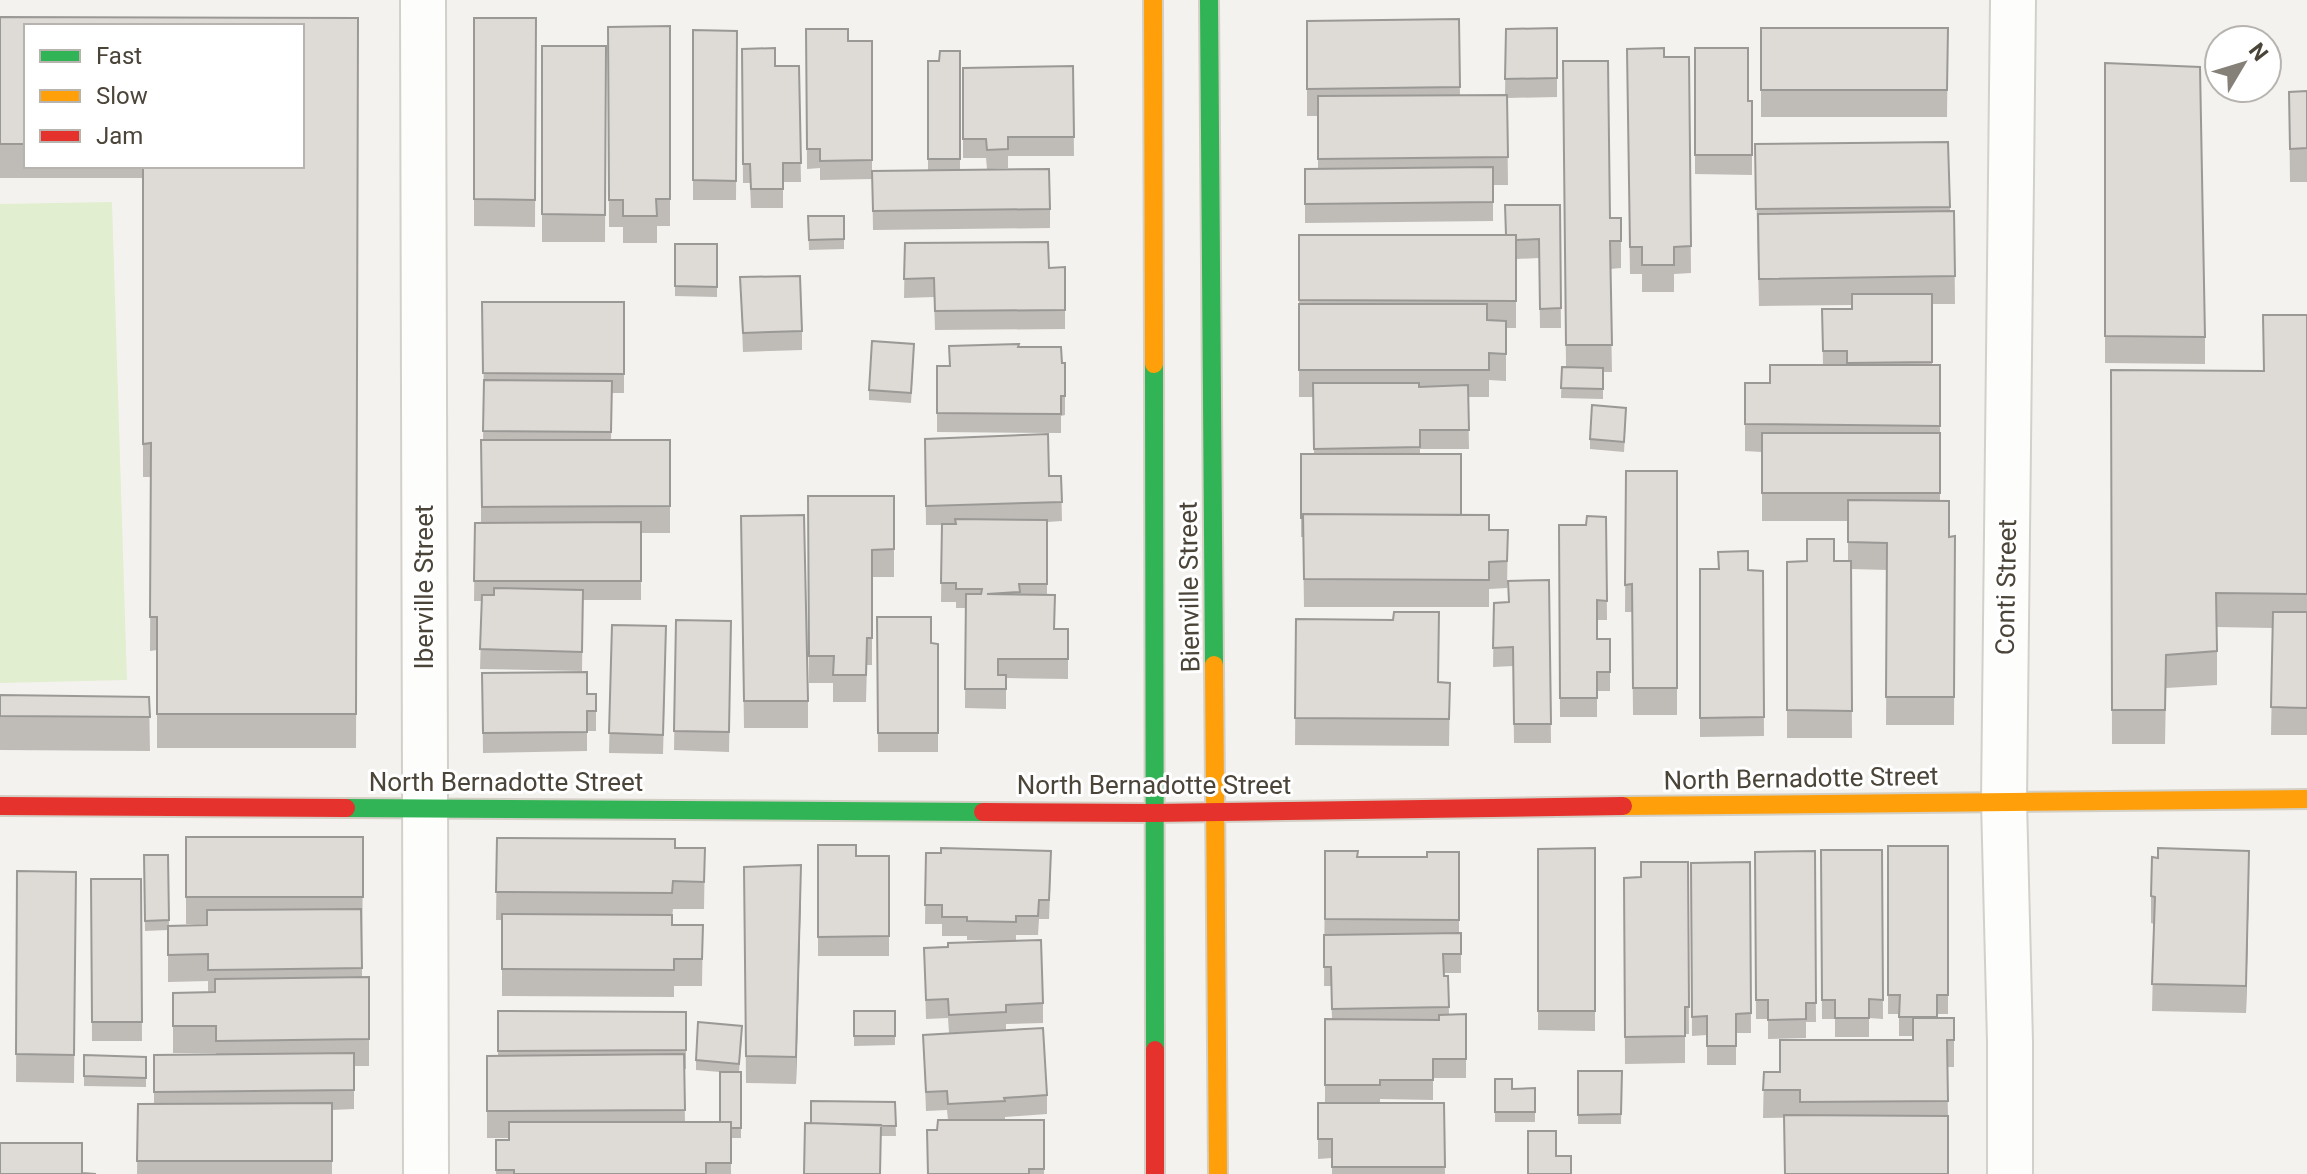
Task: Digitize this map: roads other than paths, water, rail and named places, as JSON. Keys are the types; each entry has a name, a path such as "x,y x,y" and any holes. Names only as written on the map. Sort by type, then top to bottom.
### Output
{"street":[{"name":"Iberville Street","path":"423,0 426,1174"},
{"name":"Bienville Street","path":"1153,0 1155,1174"},
{"name":"Bienville Street","path":"1209,0 1218,1174"},
{"name":"Conti Street","path":"2010,1174 2004,801 2013,0"},
{"name":"North Bernadotte Street","path":"0,806 1154,813 2307,799"}]}
